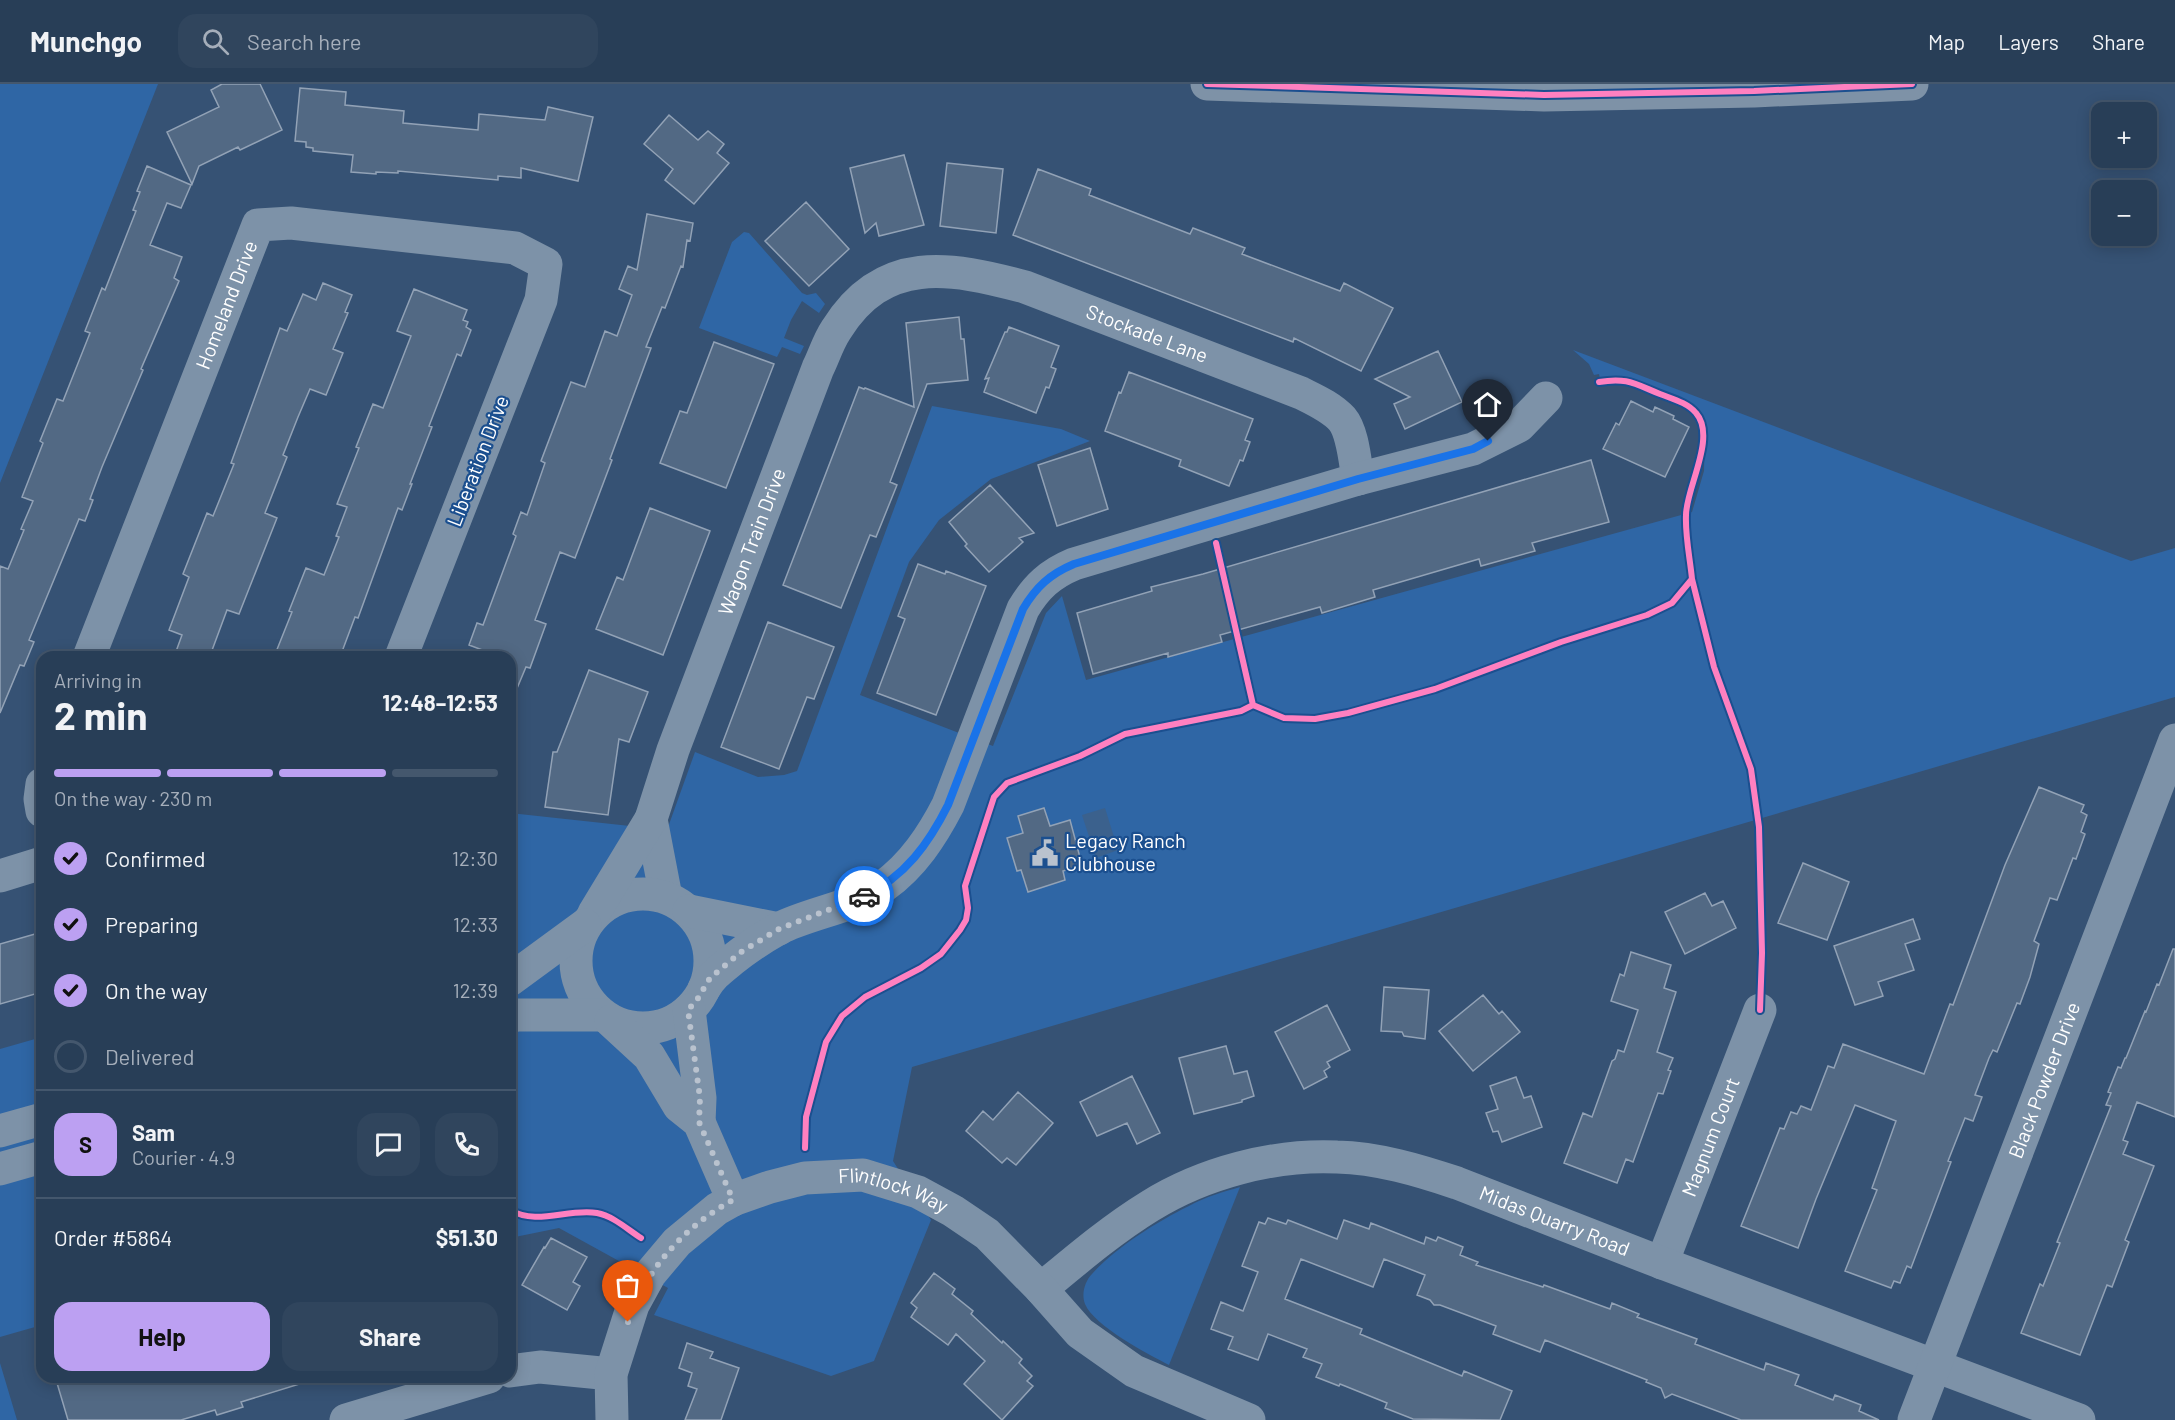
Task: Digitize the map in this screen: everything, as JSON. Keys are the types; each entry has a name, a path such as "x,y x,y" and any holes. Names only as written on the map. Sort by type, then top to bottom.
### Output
{"highway":[{"path":"1207,84 1544,95 1754,91 1912,84"}],"street":[{"name":"Homeland Drive","path":"91,651 258,225 291,223 515,248 546,264"},
{"name":"Liberation Drive","path":"403,651 541,300 546,264"},
{"name":"Stockade Lane","path":"884,282 905,274 932,271 997,279 1025,287 1301,393 1324,405 1342,420 1352,446 1358,479"},
{"name":"Wagon Train Drive","path":"590,919 651,819 673,750 818,368 834,333 857,302 884,282"},
{"path":"516,1016 606,1018 630,1028 651,1028 671,1022 696,1000 710,978 741,952 779,929 882,888 920,852 934,832 948,805 1023,609 1031,595 1058,571 1074,564 1358,479 1473,449 1519,426 1546,398"},
{"name":"Black Powder Drive","path":"1914,1420 2175,740"},
{"name":"Wagon Train Drive","path":"651,819 678,904"},
{"path":"0,876 36,865"},
{"path":"516,975 610,902 627,895 647,893 678,904 779,929"},
{"path":"678,904 702,928 709,948 710,969 696,1000 699,1122 733,1200"},
{"path":"590,919 577,943 575,963 583,992 588,1001 649,1056 680,1106 699,1122"},
{"name":"Magnum Court","path":"1662,1263 1760,1010"},
{"path":"0,1131 36,1121"},
{"name":"Midas Quarry Road","path":"1041,1289 1126,1222 1174,1192 1232,1171 1285,1160 1336,1157 1363,1159 1424,1172 2079,1420"},
{"path":"0,1169 36,1159"},
{"name":"Flintlock Way","path":"612,1420 611,1374 633,1305 650,1274 677,1242 717,1209 733,1200 770,1186 806,1178 863,1175 918,1192 953,1211 987,1234 1041,1289 1080,1334 1134,1371 1248,1420"},
{"path":"516,1370 540,1367 611,1374"},
{"path":"346,1420 469,1383"}],"shaded area":[{"path":"0,84 158,84 0,483"},
{"path":"744,232 749,233 802,293 807,295 816,293 825,304 819,313 802,301 791,320 784,338 804,346 800,354 782,347 777,357 699,328 732,242"},
{"path":"1573,350 2131,561 2175,548 2175,697 912,1067 893,1161 931,1220 874,1361 831,1376 654,1315 668,1288 559,1228 516,1237 516,814 667,830 695,752 758,777 784,775 797,771 932,406 1061,429 1090,441 991,479 939,520 909,562 860,695 993,746 1046,613 1062,596 1086,680 1692,512 1704,471 1705,423 1701,412 1686,400 1623,376 1600,379 1599,374 1594,375 1589,364"},
{"path":"1105,808 1118,850 1096,858 1082,815"},
{"path":"36,1039 36,1327 0,1337 0,1049"},
{"path":"1240,1187 1169,1365 1122,1339 1090,1312 1084,1300 1086,1284 1092,1274 1112,1255 1151,1227 1177,1212 1208,1197"},
{"path":"0,1363 17,1420 0,1420"}],"building":[{"path":"222,84 260,84 282,130 240,150 238,147 199,166 192,184 167,132 219,107 211,90"},
{"path":"300,88 346,92 345,105 404,111 403,123 478,130 479,114 545,120 548,107 593,117 578,181 521,168 521,178 498,176 498,180 398,171 398,173 376,172 376,174 351,172 353,155 313,151 313,148 306,147 306,142 295,141"},
{"path":"669,115 698,140 708,131 724,144 717,153 729,163 694,204 665,180 673,169 644,144"},
{"path":"904,155 924,225 879,236 876,223 865,233 850,168"},
{"path":"947,163 1003,169 996,233 940,226"},
{"path":"147,166 191,185 181,208 167,203 150,245 182,257 174,278 179,281 102,467 90,499 93,500 85,521 79,519 29,640 34,642 24,666 20,665 0,713 0,566 8,569 24,530 21,529 33,501 22,497 43,443 40,441 57,399 63,401 90,333 85,331 102,288 105,290 136,211 133,210 140,192 137,191"},
{"path":"1038,169 1091,189 1089,195 1190,234 1193,228 1245,248 1242,254 1340,291 1344,283 1393,308 1361,371 1294,338 1293,342 1013,235"},
{"path":"806,202 849,249 809,286 765,241"},
{"path":"647,214 693,223 690,241 687,240 683,267 681,266 665,308 662,307 646,347 651,348 575,558 560,552 535,620 546,624 530,668 526,667 516,691 516,651 485,651 469,645 477,623 483,625 516,536 513,534 521,512 527,515 545,463 541,461 571,382 585,387 605,331 617,336 632,295 619,289 628,266 637,270"},
{"path":"323,283 352,295 345,312 348,313 333,349 343,353 326,395 310,389 298,417 283,455 287,457 265,513 277,518 239,614 227,610 212,651 176,651 182,635 169,630 189,577 183,574 207,513 213,516 234,464 231,463 280,328 287,331 303,294 316,300"},
{"path":"414,289 467,310 463,320 468,322 466,327 471,330 461,356 457,354 429,426 432,427 402,510 398,508 358,618 355,617 342,651 276,651 306,568 324,575 339,537 336,536 347,507 337,504 359,448 356,447 373,404 383,408 411,336 397,331"},
{"path":"959,317 961,339 964,339 968,380 927,384 890,482 897,485 876,537 870,535 841,608 783,585 859,387 914,407 906,323"},
{"path":"1009,327 1059,346 1051,367 1056,369 1036,413 984,392 989,378 985,379"},
{"path":"714,342 774,364 726,488 660,463 680,411 687,413"},
{"path":"1438,351 1462,402 1405,429 1394,404 1410,397 1375,379"},
{"path":"1129,372 1253,419 1245,440 1250,442 1243,461 1240,460 1229,486 1179,466 1181,460 1105,431"},
{"path":"1631,401 1653,412 1655,407 1674,416 1673,419 1689,427 1665,477 1603,449 1616,423 1619,425"},
{"path":"1090,448 1108,509 1057,526 1038,465"},
{"path":"1591,460 1609,522 1532,543 1535,551 1481,566 1479,559 1373,590 1375,597 1322,613 1320,607 1220,635 1222,642 1168,657 1168,653 1093,674 1077,613 1152,591 1151,587 1203,574"},
{"path":"990,485 1034,533 1019,538 1023,542 989,572 965,546 967,544 949,522"},
{"path":"650,508 710,531 663,655 596,629 617,577 623,580"},
{"path":"918,564 945,574 946,571 986,586 936,715 877,693 905,619 898,616"},
{"path":"768,622 834,647 814,699 807,697 779,769 721,747"},
{"path":"589,670 648,692 629,742 619,739 608,815 545,807 553,752 557,752"},
{"path":"2039,787 2084,805 2081,812 2087,815 2081,832 2085,834 2057,900 2050,898 2034,941 2039,944 2020,1004 2017,1003 1997,1052 1993,1050 1989,1058 1975,1095 1982,1097 1973,1121 1965,1118 1911,1268 1907,1266 1900,1283 1894,1281 1891,1288 1845,1271 1877,1190 1872,1188 1896,1121 1855,1105 1798,1248 1741,1226 1780,1128 1784,1129 1791,1112 1797,1114 1801,1106 1811,1110 1828,1066 1834,1068 1843,1044 1924,1074 1950,1004 1953,1005 2005,865"},
{"name":"Legacy Ranch Clubhouse","path":"1044,808 1050,826 1070,820 1082,865 1063,871 1065,880 1028,892 1021,870 1017,871 1007,838 1023,833 1018,816"},
{"path":"1803,863 1849,882 1827,940 1778,923"},
{"path":"1705,893 1712,906 1723,901 1736,928 1685,954 1665,912"},
{"path":"1913,919 1920,939 1905,944 1914,970 1878,982 1883,996 1855,1005 1834,946"},
{"path":"36,934 36,994 0,1004 0,944"},
{"path":"2173,949 2175,949 2175,1117 2137,1102 2123,1140 2128,1142 2123,1154 2154,1166 2125,1240 2129,1242 2112,1287 2107,1285 2080,1355 2021,1333 2040,1284 2043,1286 2060,1243 2057,1242 2111,1106 2106,1105 2111,1093 2108,1092 2118,1067 2121,1068 2126,1058"},
{"path":"1631,952 1671,965 1664,988 1676,992 1657,1052 1673,1058 1663,1094 1658,1093 1633,1162 1626,1159 1617,1183 1564,1163 1583,1113 1592,1117 1612,1061 1618,1050 1624,1052 1638,1010 1611,1001 1620,974 1624,976"},
{"path":"1384,987 1429,990 1425,1039 1404,1036 1402,1032 1381,1031"},
{"path":"1483,995 1499,1014 1502,1011 1520,1032 1473,1071 1439,1031"},
{"path":"1327,1005 1350,1050 1327,1062 1330,1067 1324,1071 1327,1077 1304,1089 1275,1032"},
{"path":"1226,1046 1234,1074 1247,1071 1254,1096 1242,1102 1194,1114 1179,1058"},
{"path":"1132,1076 1160,1133 1137,1144 1127,1123 1097,1136 1080,1102"},
{"path":"1516,1077 1524,1098 1531,1096 1542,1127 1502,1142 1498,1131 1493,1132 1486,1113 1498,1109 1490,1086"},
{"path":"1018,1092 1053,1123 1016,1165 1007,1158 1002,1163 966,1131 983,1111 993,1120"},
{"path":"1268,1218 1286,1224 1288,1220 1337,1239 1344,1220 1369,1229 1371,1223 1424,1244 1426,1237 1436,1241 1438,1237 1463,1247 1460,1255 1478,1262 1476,1265 1543,1287 1544,1285 1610,1309 1612,1303 1639,1314 1637,1317 1697,1339 1695,1344 1764,1370 1766,1363 1799,1375 1795,1385 1833,1400 1835,1395 1861,1405 1859,1411 1879,1420 1741,1420 1672,1394 1665,1398 1661,1388 1646,1382 1647,1380 1545,1340 1540,1352 1493,1334 1496,1326 1440,1305 1434,1305 1430,1300 1417,1295 1425,1275 1384,1259 1373,1287 1301,1259 1285,1299 1362,1329 1360,1334 1462,1376 1464,1371 1512,1391 1500,1420 1413,1419 1385,1408 1387,1403 1316,1377 1322,1364 1303,1357 1307,1349 1268,1334 1258,1360 1228,1349 1233,1337 1211,1329 1221,1302 1243,1311 1258,1272 1242,1266 1259,1222 1265,1224"},
{"path":"551,1238 587,1257 573,1282 580,1286 567,1310 522,1285"},
{"path":"934,1273 955,1289 952,1294 973,1311 971,1314 1022,1359 1019,1363 1032,1376 1027,1381 1033,1386 1002,1420 964,1384 985,1361 956,1334 948,1345 911,1317 917,1308 911,1303"},
{"path":"687,1343 713,1352 710,1358 739,1368 721,1420 685,1420 697,1389 688,1386 692,1373 679,1368"},
{"path":"57,1383 303,1383 241,1402 243,1407 217,1415 215,1410 181,1420 68,1420"}],"cycle path":[{"path":"1207,84 1544,95 1754,91 1912,84"},
{"path":"1599,382 1617,380 1631,382 1685,404 1696,413 1702,423 1702,449 1686,515 1692,579"},
{"path":"1216,543 1253,705"},
{"path":"805,1148 806,1117 826,1042 842,1016 865,997 921,968 941,954 960,930 966,920 968,908 965,886 994,797 1007,783 1080,756 1125,734 1241,711 1253,705 1284,718 1315,719 1348,713 1435,689 1561,642 1647,615 1672,603 1692,579 1714,667 1751,769 1759,827 1762,953 1760,1010"},
{"path":"516,1213 531,1217 597,1213 614,1220 641,1238"}],"way so far":[{"path":"628,1322 633,1305 650,1274 677,1242 717,1209 733,1200 699,1122 700,1098 688,1010 710,978 741,952 779,929 864,896"}],"place":[{"name":"Legacy Ranch Clubhouse","path":"1045,853"}],"route":[{"path":"864,896 882,888 902,871 920,852 934,832 948,805 1023,609 1031,595 1058,571 1074,564 1358,479 1473,449 1488,441"}]}
